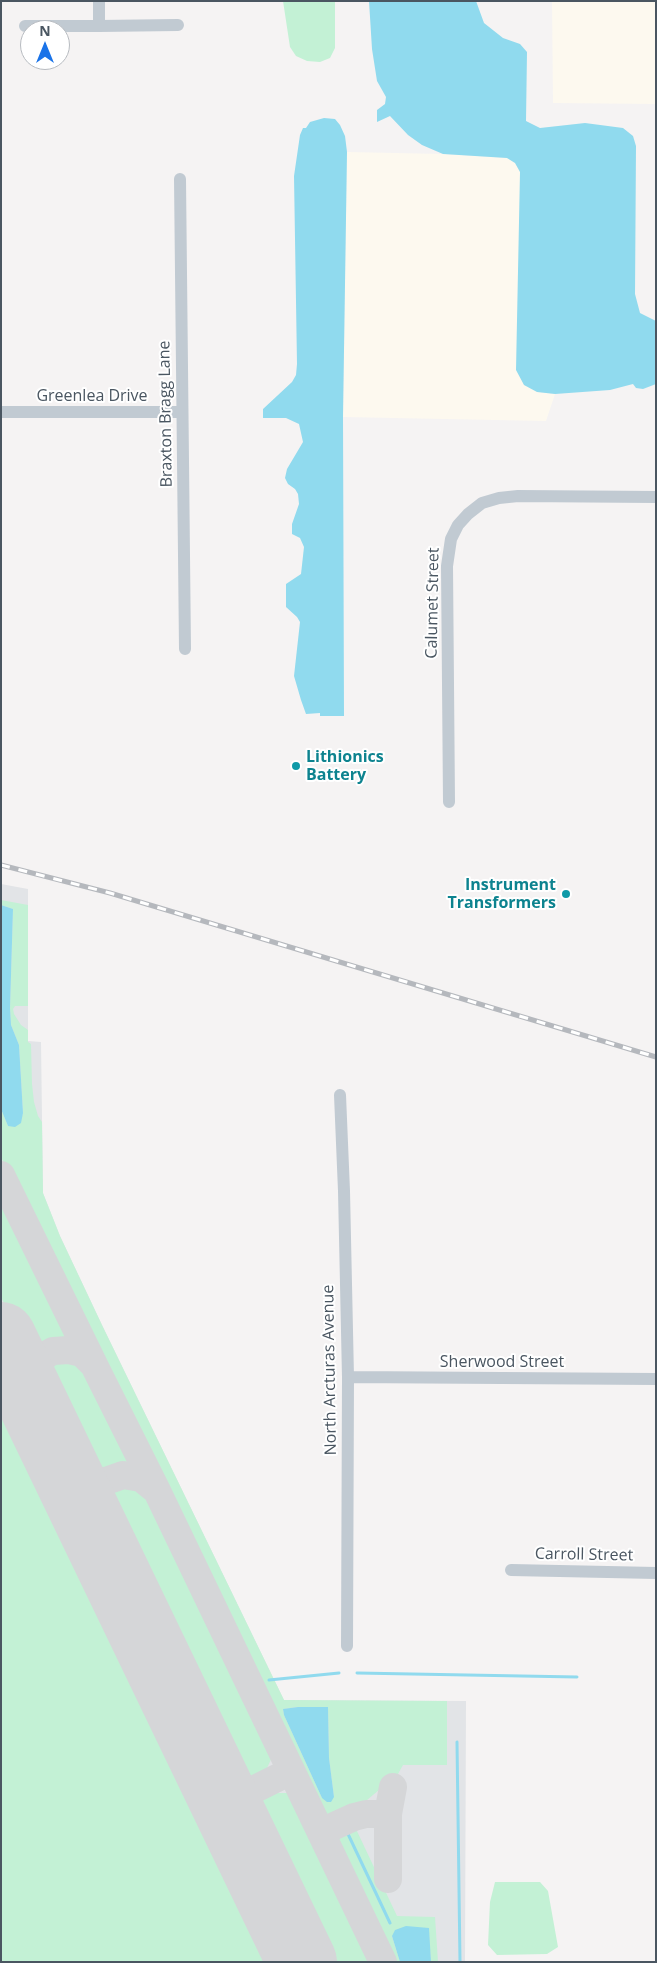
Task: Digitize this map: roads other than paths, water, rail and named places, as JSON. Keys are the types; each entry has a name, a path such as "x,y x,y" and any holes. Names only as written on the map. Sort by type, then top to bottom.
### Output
{"street":[{"path":"99,1 99,26"},
{"path":"70,26 178,25"},
{"name":"Braxton Bragg Lane","path":"180,179 185,649"},
{"name":"Greenlea Drive","path":"1,412 182,412"},
{"name":"Calumet Street","path":"449,802 447,566 451,539 458,525 482,503 498,498 518,496 656,497"},
{"name":"North Arcturas Avenue","path":"340,1095 344,1181 348,1377 347,1646"},
{"name":"Sherwood Street","path":"348,1377 656,1379"},
{"name":"Carroll Street","path":"511,1570 656,1573"}],"water":[{"path":"369,1 476,1 484,23 503,38 520,44 527,52 526,121 540,128 585,123 623,128 633,136 636,146 635,294 640,313 656,321 656,384 643,389 636,388 633,384 610,390 555,394 537,392 524,385 516,370 520,172 515,163 507,158 443,154 422,145 408,135 390,116 377,122 377,110 385,104 386,97 377,81 372,49"},
{"path":"324,118 335,119 340,125 345,136 347,152 343,417 344,716 320,716 320,713 306,714 294,676 300,622 286,607 286,584 301,574 304,547 300,538 292,534 292,524 299,504 298,494 285,478 287,469 303,442 299,424 286,418 263,418 263,409 292,382 296,375 294,176 300,135 303,128 306,128 310,122"},
{"path":"1,905 13,909 10,1008 11,1025 19,1045 23,1113 21,1123 15,1127 8,1126 1,1109"},
{"path":"328,1707 329,1758 334,1797 331,1802 327,1802 322,1798 284,1715 283,1709"},
{"path":"406,1926 429,1928 431,1962 400,1962 392,1936 395,1930"}],"waterway":[{"path":"269,1680 339,1673"},
{"path":"357,1673 577,1677"},
{"path":"457,1742 460,1962"},
{"path":"348,1834 390,1923"}],"railway":[{"path":"1,865 110,893 656,1057"}],"place":[{"name":"Lithionics Battery","path":"296,766"},
{"name":"Instrument Transformers","path":"566,894"}]}
